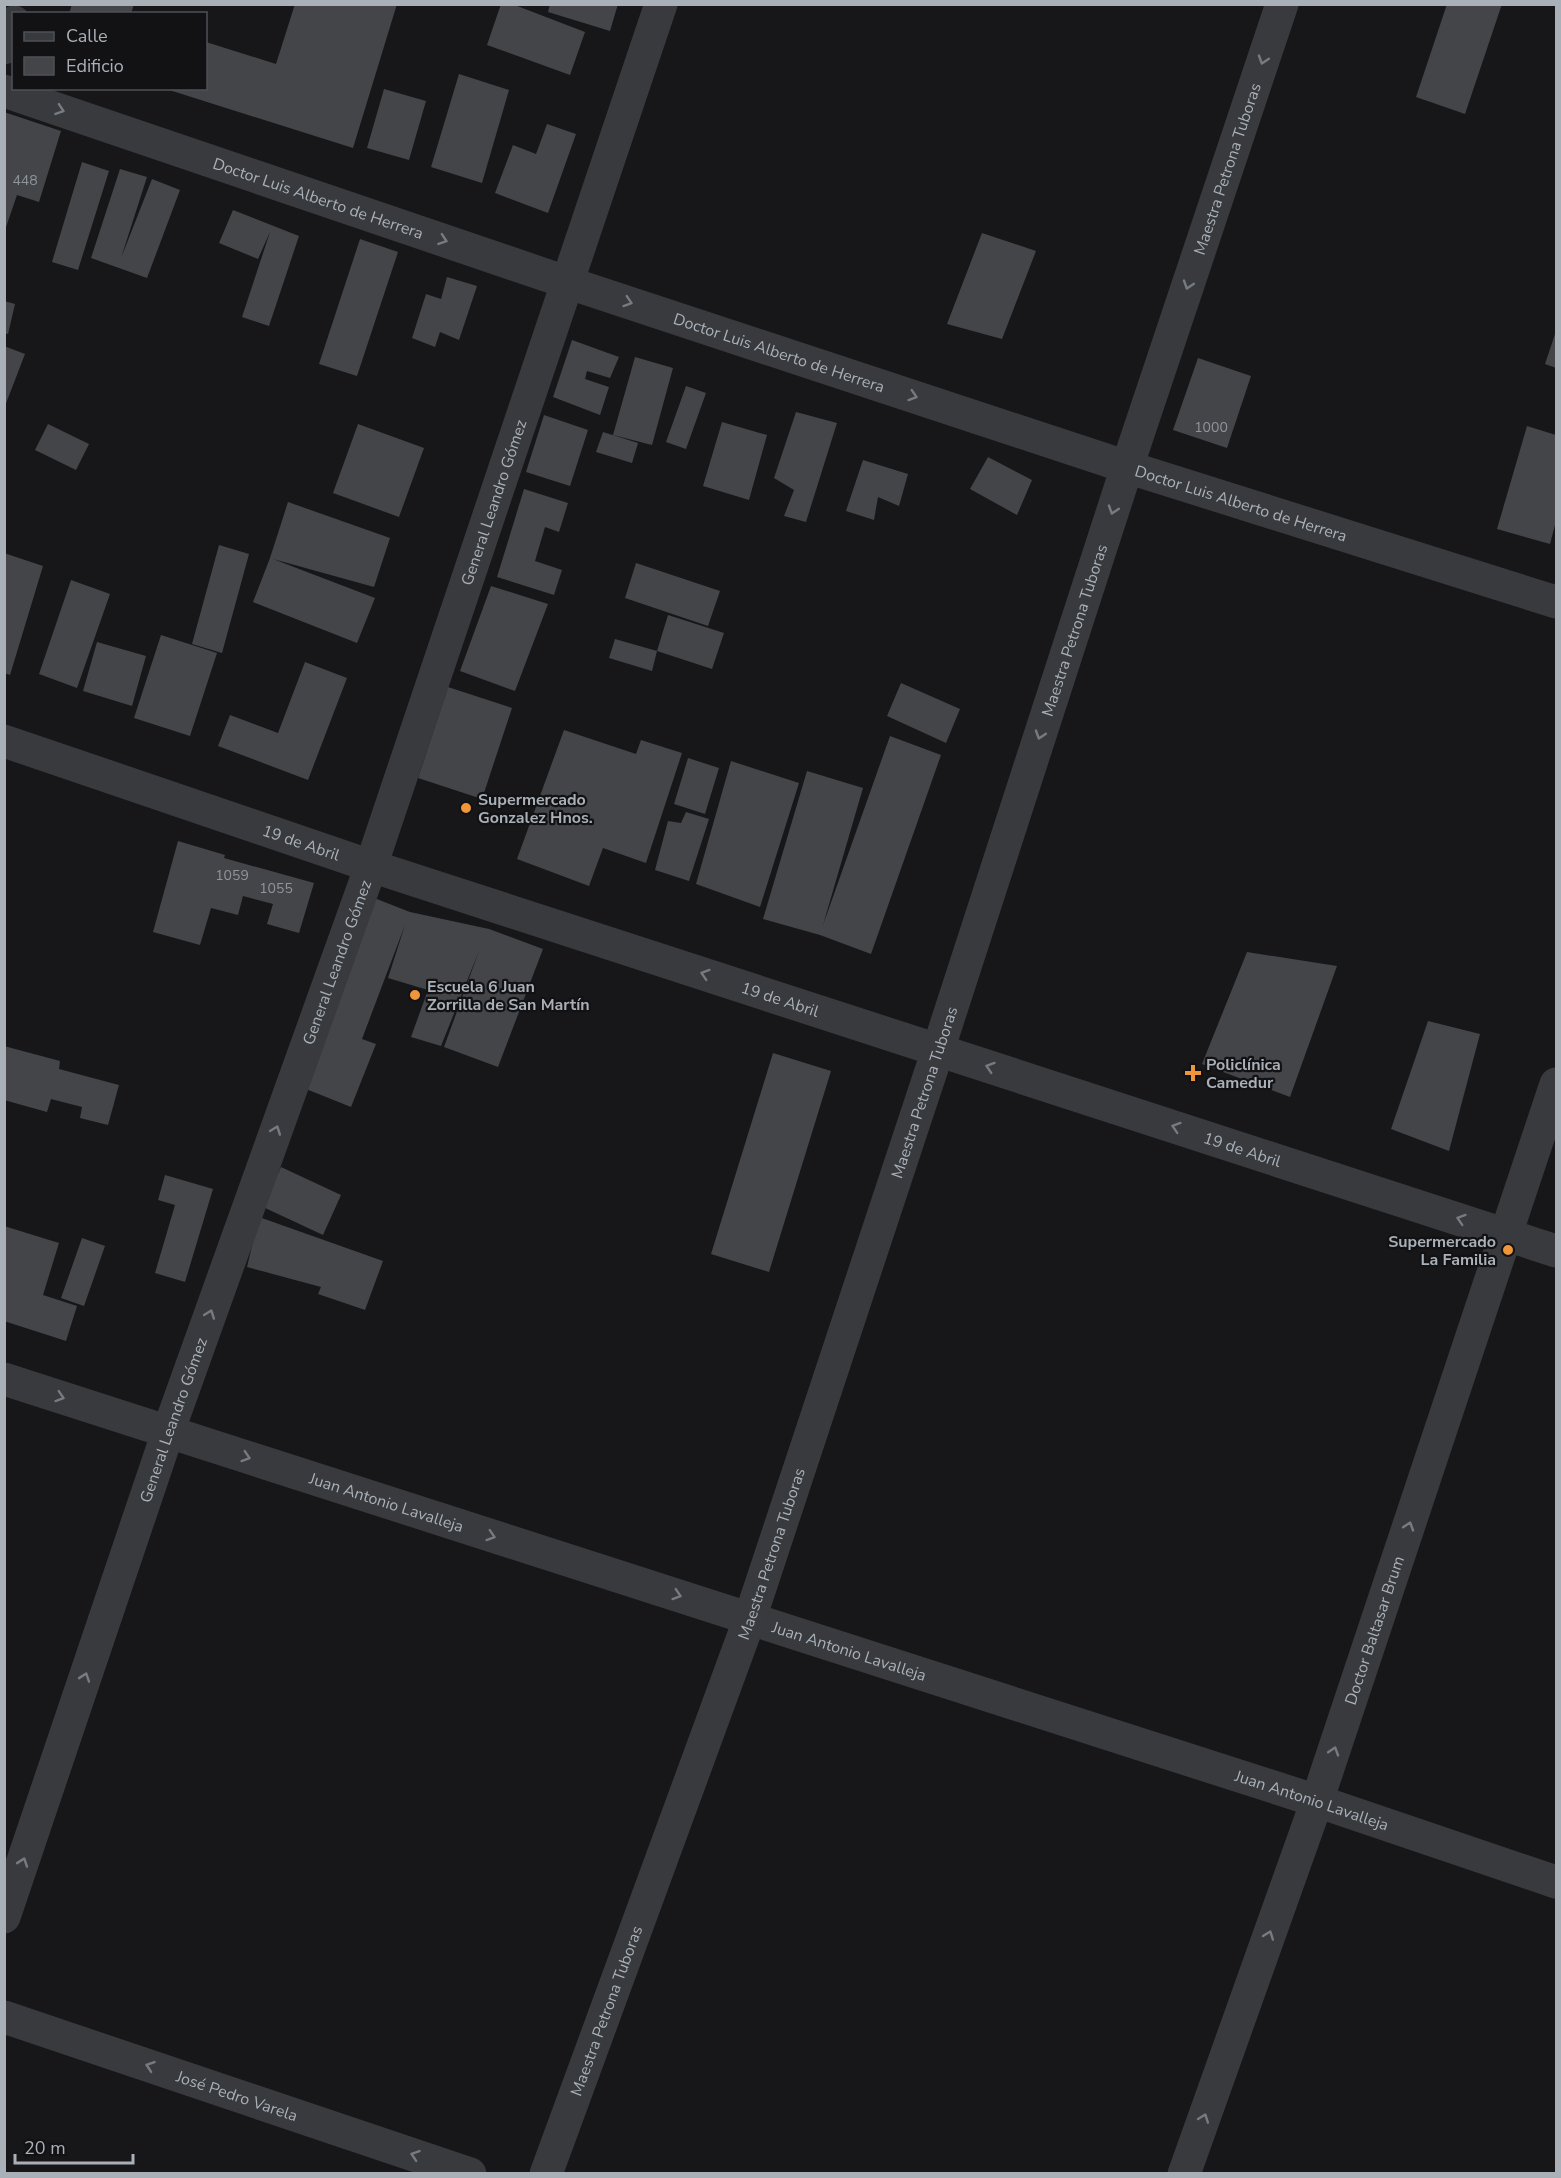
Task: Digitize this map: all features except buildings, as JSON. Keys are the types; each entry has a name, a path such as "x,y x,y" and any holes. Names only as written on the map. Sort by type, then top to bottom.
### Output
{"street":[{"name":"General Leandro Gómez","path":"4,1917 168,1432 371,866 661,4"},
{"name":"Maestra Petrona Tuboras","path":"546,2174 750,1618 938,1050 1127,467 1282,4"},
{"path":"4,48 12,27"},
{"name":"Doctor Luis Alberto de Herrera","path":"4,91 566,282 1127,467 1557,602"},
{"name":"19 de Abril","path":"4,741 371,866 1557,1251"},
{"name":"Doctor Baltasar Brum","path":"1184,2174 1317,1801 1557,1084"},
{"name":"Juan Antonio Lavalleja","path":"4,1379 1317,1801 1557,1882"},
{"name":"José Pedro Varela","path":"4,2017 470,2174"}],"place":[{"name":"Supermercado Gonzalez Hnos.","path":"466,808"},
{"name":"Escuela 6 Juan Zorrilla de San Martín","path":"415,995"},
{"name":"Policlínica Camedur","path":"1193,1073"},
{"name":"Supermercado La Familia","path":"1508,1250"}]}
